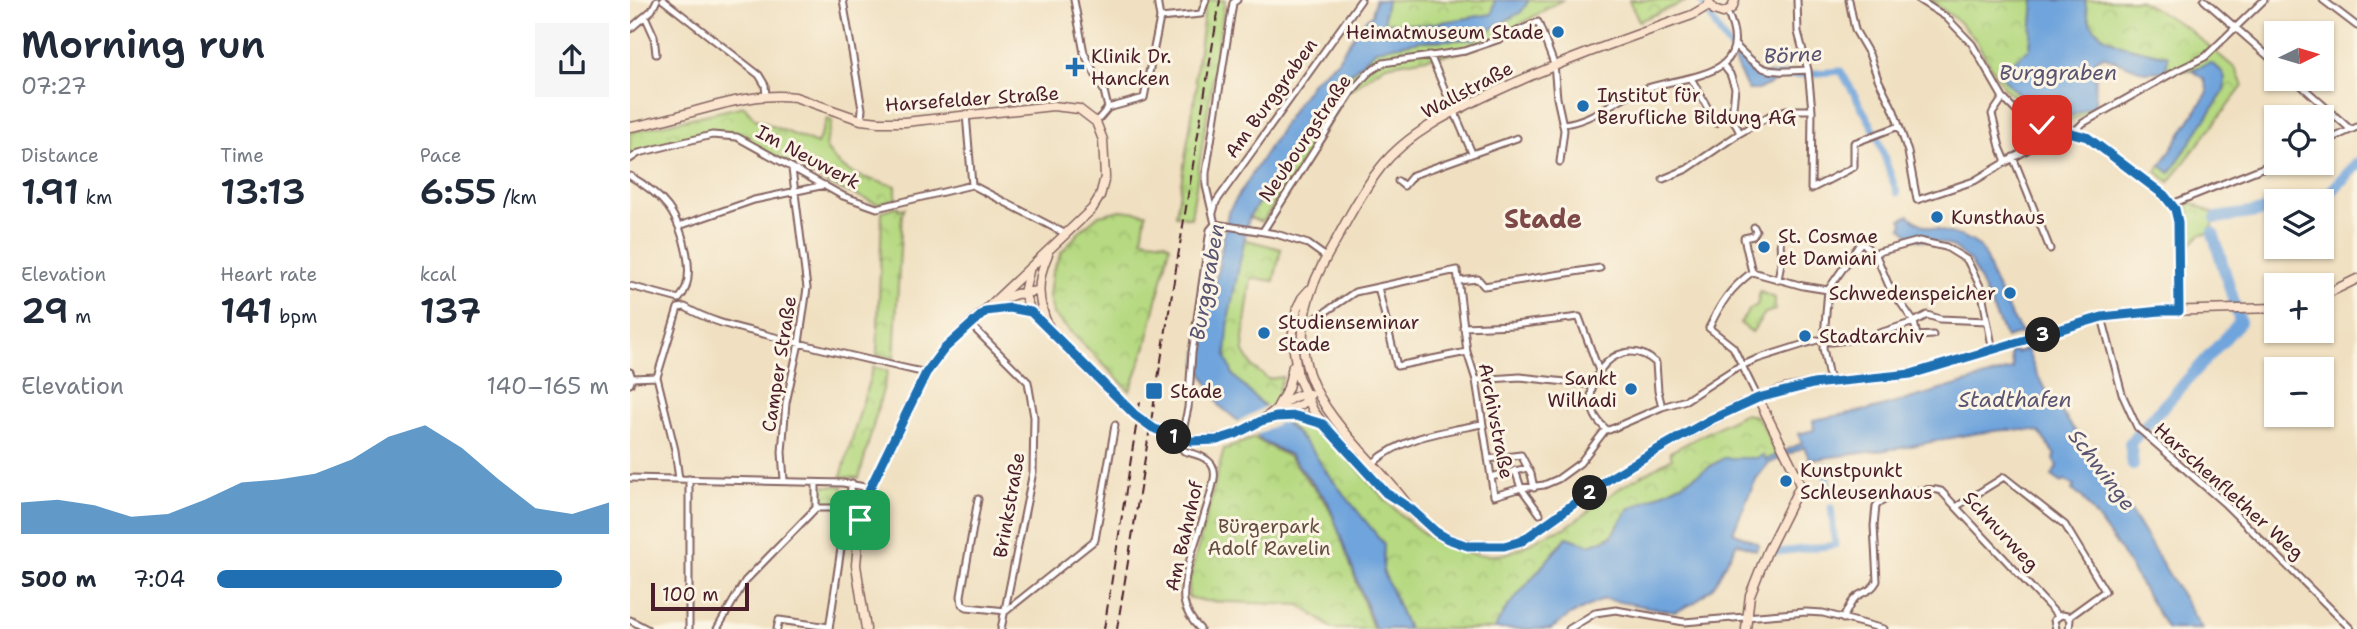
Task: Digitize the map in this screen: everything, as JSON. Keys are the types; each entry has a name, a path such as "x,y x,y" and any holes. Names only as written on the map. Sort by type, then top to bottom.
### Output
{"main road":[{"path":"1708,4 1717,12 1727,12 1735,0"},
{"name":"Wallstraße","path":"1411,509 1386,493 1323,424 1294,359 1294,319 1302,298 1326,257 1381,166 1412,138 1454,111 1554,64 1696,13 1708,4"},
{"name":"Harsefelder Straße","path":"630,127 766,96 795,97 861,120 905,121 1053,106 1079,109 1096,122"},
{"path":"866,629 856,565 860,520 870,488 926,373 944,349 1050,251 1100,196 1105,177 1103,140 1096,122"},
{"path":"1050,251 1039,279 1038,291 1042,313 1050,332"},
{"path":"1030,268 1024,289 1031,312 1135,415 1153,428 1186,440 1217,440 1236,434 1309,394 1321,400 1411,509 1431,529 1460,544 1490,547 1518,543 1610,478 1712,419 1785,389 1911,374 2102,317 2160,311 2264,309"},
{"path":"2334,290 2357,279"},
{"path":"1014,282 1024,289 1038,291"},
{"path":"995,303 1024,289"},
{"name":"Wallstraße","path":"1309,290 1303,323 1309,394"},
{"path":"986,311 1010,308 1031,312"},
{"path":"1276,412 1288,388 1294,359"},
{"path":"1746,629 1750,595 1796,496 1799,481 1758,398"},
{"path":"1276,412 1323,424"},
{"path":"1365,470 1373,463"}],"street":[{"path":"630,29 660,0 759,75 765,85 766,96"},
{"path":"843,0 862,109 861,120"},
{"path":"1074,0 1084,53 1104,91 1108,108"},
{"path":"1096,122 1108,108 1144,98 1160,18 1157,0"},
{"path":"1160,18 1201,14 1206,0"},
{"path":"1237,0 1233,3 1206,173 1206,186 1213,213 1219,223 1263,231 1308,244 1326,257"},
{"path":"1797,0 1798,32 1810,83 1811,189 1852,169 1855,164 1854,143 1899,126"},
{"path":"1849,0 1855,30 1869,54 1908,152 1917,200 1974,181 2032,147 2042,125"},
{"path":"1919,0 1946,17 1972,44 2003,97 2019,114 2042,125 2074,132 2098,144 2172,204 2178,222 2179,311"},
{"path":"2204,0 2264,52"},
{"path":"2074,132 2083,123 2205,57 2264,0"},
{"path":"2323,0 2357,26"},
{"name":"Am Burggraben","path":"1213,213 1216,202 1359,1"},
{"path":"1563,124 1586,119 1649,87 1708,73 1723,65 1734,47 1733,27 1727,12"},
{"path":"645,16 654,36 656,54"},
{"name":"Neubourgstraße","path":"1263,231 1352,91 1368,73 1383,63 1465,51 1538,22 1554,64"},
{"path":"1734,47 1761,69 1771,72 1808,70"},
{"path":"1430,55 1472,153"},
{"path":"1554,64 1557,99 1563,124 1560,162"},
{"path":"1723,65 1735,88 1731,117 1740,133"},
{"path":"1691,78 1716,123"},
{"path":"2309,91 2354,128 2334,137"},
{"path":"2003,97 1992,110 2000,146 2007,161"},
{"path":"1663,179 1687,169 1771,115 1786,110 1812,110"},
{"path":"966,114 972,185 1066,233"},
{"name":"Im Neuwerk","path":"630,159 639,153 712,135 737,137 843,196 877,208 972,185"},
{"path":"1398,181 1404,186 1413,175 1517,138"},
{"path":"2013,157 2050,249"},
{"path":"2172,204 2264,167"},
{"name":"Camper Straße","path":"784,481 782,452 786,403 807,289 792,169"},
{"path":"630,176 661,200 679,226 687,257 687,277 683,295 679,299 630,286"},
{"path":"679,226 754,200 825,185"},
{"name":"Am Bahnhof","path":"1200,629 1187,612 1185,590 1191,556 1207,508 1214,469 1205,458 1184,451 1181,443 1190,396 1192,353 1210,230 1219,223"},
{"path":"1752,272 1744,238 1753,236 1756,231 1754,227"},
{"path":"1779,279 1780,240"},
{"path":"1830,382 1823,341 1828,290 1862,241 1875,253 1913,242 1945,247 1967,260 1981,288 1993,351"},
{"path":"1875,253 1889,286 1914,322 1917,337 1933,335"},
{"path":"1458,281 1478,279 1484,286 1600,268"},
{"name":"Archivstraße","path":"1378,288 1457,270 1467,352 1476,380 1494,496 1521,488"},
{"path":"1752,272 1828,290"},
{"path":"1752,272 1733,287 1709,328 1733,347 1758,398"},
{"path":"1303,323 1312,321 1355,292 1378,288 1396,366 1467,352"},
{"path":"679,479 675,450 656,377 678,308 685,307 719,322 799,344 926,373"},
{"path":"1521,488 1534,488 1558,479 1574,469 1606,429 1686,400 1741,365 1817,340 1864,338 1914,322 1927,315 1940,319 1987,321"},
{"path":"1463,327 1514,326 1579,317 1599,371"},
{"name":"Harschenflether Weg","path":"2102,317 2122,394 2137,427 2224,503 2351,629"},
{"name":"Brinkstraße","path":"971,325 1028,382 1034,417 1034,464 1001,629"},
{"path":"1606,429 1593,413 1593,386 1599,371 1625,352 1647,356 1656,363 1662,407"},
{"path":"631,378 656,377"},
{"path":"1476,380 1520,377 1593,386"},
{"path":"1373,463 1395,446 1409,440 1482,424"},
{"path":"978,499 961,596 962,604 967,607 1006,611 1095,540 1115,425"},
{"path":"1488,459 1521,455 1534,488"},
{"path":"1491,477 1527,468"},
{"path":"1515,470 1521,488 1540,514"},
{"path":"1956,507 2004,477 2066,525 2105,591 2069,618"},
{"path":"630,478 784,481 852,484 870,488"},
{"path":"689,479 689,629"},
{"path":"716,629 745,581 816,508 816,483"},
{"path":"777,629 779,620 829,628 852,484"},
{"name":"Schnurweg","path":"1843,619 1851,602 1858,595 1869,592 1877,581 1874,510 1880,501 1936,489 2058,615"},
{"path":"816,508 847,508"},
{"path":"1569,629 1595,613 1616,610 1684,622 1823,613 1884,629"},
{"path":"2055,629 2054,622 2058,615 2069,618 2069,629"},
{"path":"630,620 647,629"}],"green space":[{"path":"1206,0 1225,0 1191,218 1176,215 1197,84 1195,79"},
{"path":"1387,0 1495,0 1493,14 1424,25 1385,23"},
{"path":"1529,0 1562,0 1495,39 1457,53 1386,65 1347,92 1305,162 1262,222 1249,217 1289,157 1322,100 1377,49 1420,41 1474,39 1521,12"},
{"path":"1629,0 1689,0 1639,21"},
{"path":"1930,0 2034,0 2030,49 2001,72 2075,114 2095,105 2094,112 2068,121 2043,116 2020,103 2004,88 1975,39 1958,21"},
{"path":"2085,0 2139,0 2187,28 2236,69 2243,86 2169,182 2156,171 2161,165 2170,172 2223,93 2210,63 2191,70 2166,71 2168,56 2125,46 2096,30 2089,20"},
{"path":"744,106 755,119 817,144 827,119 832,121 825,146 832,156 855,174 896,186 896,199 878,204 827,184 737,136 707,133 630,154 630,132"},
{"path":"2188,201 2219,216 2215,217 2211,233 2201,234 2186,248 2189,225"},
{"path":"898,206 898,209 905,208 902,214 894,358 877,355 882,211"},
{"path":"1121,210 1146,213 1142,239 1165,242 1170,246 1146,346 1130,391 1053,314 1049,296 1052,273 1061,253 1081,230 1099,215"},
{"path":"1244,239 1281,249 1274,281 1251,278 1243,339 1244,352 1253,367 1268,379 1283,377 1278,390 1298,417 1330,437 1403,517 1446,546 1470,554 1496,555 1523,547 1565,528 1621,487 1672,458 1670,452 1743,414 1756,416 1777,455 1766,460 1724,458 1685,482 1629,509 1611,536 1590,545 1567,537 1506,609 1494,629 1408,629 1383,571 1384,544 1300,437 1240,384 1229,366 1225,344 1226,330"},
{"path":"1760,292 1775,298 1775,310 1765,313 1752,332 1740,323 1750,309 1757,305"},
{"path":"873,367 888,371 859,478 841,477"},
{"name":"Bürgerpark Adolf Ravelin","path":"1254,438 1289,457 1327,504 1373,629 1333,629 1300,605 1205,601 1188,597 1190,577 1224,449"},
{"path":"819,486 843,486 842,503 818,504"}],"water":[{"path":"1375,0 1387,0 1385,23 1424,25 1492,14 1495,0 1529,0 1521,12 1474,39 1420,41 1377,49 1322,100 1289,157 1249,217 1229,316 1226,356 1233,375 1313,451 1326,472 1384,544 1383,571 1408,629 1375,629 1328,502 1290,455 1264,442 1220,406 1197,363 1228,212 1313,81 1337,61 1361,24 1372,15"},
{"name":"Burggraben","path":"2034,0 2085,0 2089,20 2096,30 2125,46 2168,56 2166,71 2145,72 2103,56 2096,60 2095,105 2067,116 2044,111 2019,95 2000,73 2030,48"},
{"name":"Börne","path":"1737,57 1756,73 1778,75 1779,79 1758,90 1748,90 1734,61"},
{"path":"2210,63 2224,75 2223,93 2170,173 2161,165 2208,92 2204,79 2191,70"},
{"path":"1909,215 1924,225 1962,237 1978,246 2022,333 2006,338 1971,262 1953,247 1914,239 1901,227 1901,219"},
{"path":"2027,349 2036,373 2050,396 2119,492 2202,629 2167,629 2120,550 2082,497 2072,490 2074,486 2065,480 2062,483 2052,476 2057,466 2055,455 2039,432 2007,430 1810,460 1804,447 1768,464 1756,479 1733,532 1759,544 1756,550 1737,543 1713,587 1694,603 1675,612 1604,599 1570,615 1551,629 1494,629 1506,609 1567,537 1590,545 1611,537 1629,509 1685,482 1724,458 1756,458 1763,455 1766,460 1802,443 1798,434 1814,430 1813,420 1878,408 2013,369 2010,352"}],"pier":[{"path":"1268,405 1290,421 1279,423 1253,437 1235,423"}],"waterway":[{"name":"Börne","path":"1701,0 1742,64"},
{"path":"1773,77 1841,71 1876,133 1897,193"},
{"path":"2333,189 2357,164"},
{"path":"2216,218 2264,211"},
{"path":"2133,465 2130,443 2240,322 2213,233"},
{"path":"1826,466 1826,471"},
{"path":"1827,477 1828,487"},
{"path":"1778,552 1835,545 1831,507"}],"railway":[{"path":"1117,629 1220,0"},
{"path":"1104,629 1140,402"}],"place":[{"name":"Heimatmuseum Stade","path":"1558,32"},
{"name":"Klinik Dr. Hancken","path":"1075,67"},
{"name":"Institut für Berufliche Bildung AG","path":"1583,106"},
{"name":"Kunsthaus","path":"1937,217"},
{"name":"St. Cosmae et Damiani","path":"1764,247"},
{"name":"Schwedenspeicher","path":"2010,293"},
{"name":"Studienseminar Stade","path":"1264,333"},
{"name":"Stadtarchiv","path":"1805,336"},
{"name":"Sankt Wilhadi","path":"1631,389"},
{"name":"Stade","path":"1154,391"},
{"name":"Kunstpunkt Schleusenhaus","path":"1786,481"}],"district":[{"name":"Stade","path":"1543,218"}],"route":[{"path":"860,520 870,488 926,373 944,349 986,311 1001,308 1031,312 1125,405 1158,431 1173,437 1211,441 1236,434 1261,421 1286,416 1308,418 1323,424 1386,493 1411,509 1431,529 1460,544 1476,547 1504,546 1522,541 1610,478 1712,419 1758,398 1813,384 1911,374 2102,317 2179,311 2178,222 2172,204 2164,195 2087,137 2042,125"}],"water label":[{"name":"Stadthafen","path":"2015,400"},
{"name":"Schwinge","path":"2102,470"}]}
